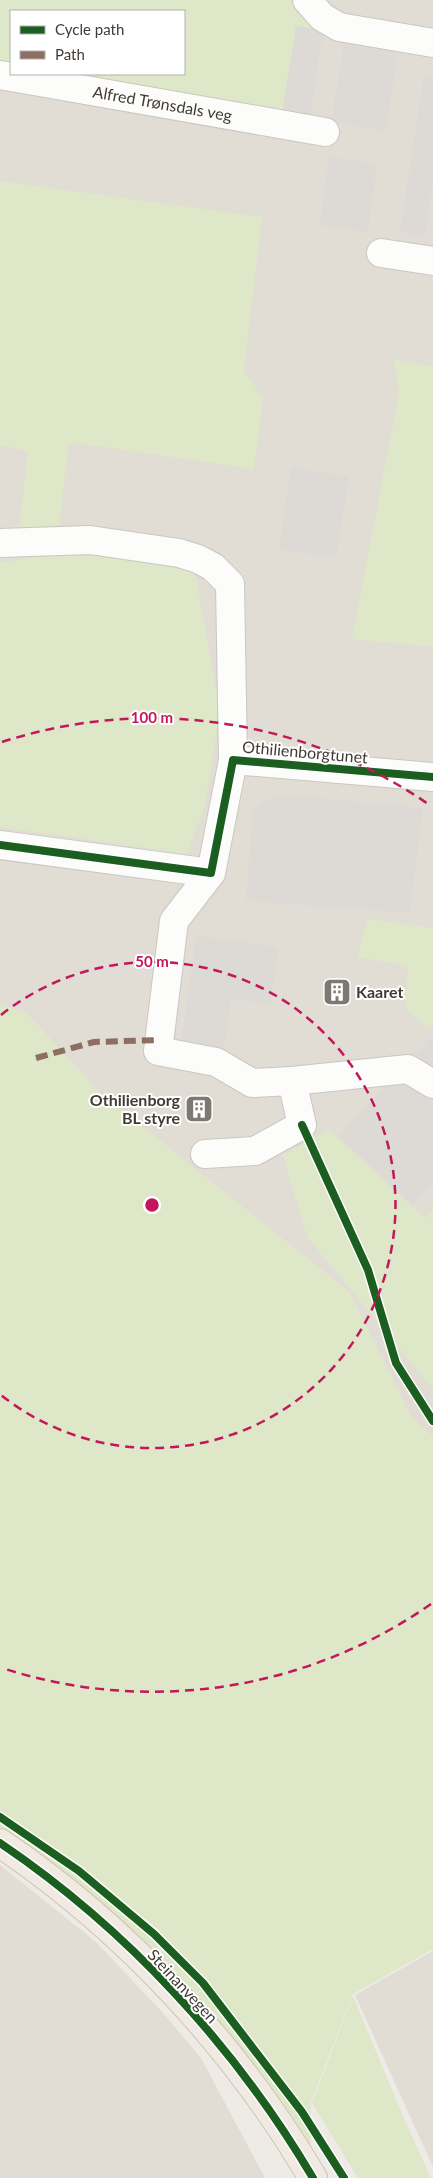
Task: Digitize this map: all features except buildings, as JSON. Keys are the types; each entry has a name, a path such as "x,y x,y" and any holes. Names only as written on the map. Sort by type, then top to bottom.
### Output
{"main road":[{"name":"Steinanvegen","path":"0,1844 61,1889 163,1979 236,2066 313,2178"}],"street":[{"path":"307,0 322,17 339,27 433,43"},
{"name":"Alfred Trønsdals veg","path":"0,75 325,132"},
{"path":"381,253 433,261"},
{"name":"Othilienborgtunet","path":"0,543 90,540 179,553 198,559 212,567 230,584 233,760 211,873"},
{"name":"Othilienborgtunet","path":"233,760 433,777"},
{"path":"0,845 211,873"},
{"path":"211,873 174,921 158,1051 216,1062 252,1083 292,1081 408,1069 433,1084"},
{"path":"205,1154 255,1151 302,1125 292,1081"}],"shaded area":[{"path":"0,0 433,0 433,1437 410,1415 349,1292 101,1094 28,1015 0,1004"},
{"path":"296,26 323,31 310,118 282,114"},
{"path":"345,37 399,45 386,131 331,123"},
{"path":"424,74 433,76 433,182 425,236 400,232"},
{"path":"329,157 377,164 368,232 320,225"},
{"path":"291,468 349,476 336,558 279,549"},
{"path":"277,794 423,808 410,913 246,901 253,810"},
{"path":"196,935 279,947 270,1004 231,999 224,1050 181,1044"},
{"path":"433,1035 433,1184 413,1205 339,1136"},
{"path":"0,1865 96,1942 164,2014 201,2058 265,2178 0,2178"},
{"path":"433,1951 433,2167 355,1995"}],"green space":[{"path":"0,0 302,0 323,31 296,26 282,114 0,75"},
{"path":"0,181 262,217 244,371 263,398 254,469 69,442 59,525 18,536 28,451 0,445"},
{"path":"394,359 433,367 433,647 352,639 399,392"},
{"path":"82,549 195,572 220,711 205,805 187,854 0,827 0,562"},
{"path":"368,919 433,928 433,1023 428,1028 405,1009 408,966 357,957"},
{"path":"0,1004 28,1014 101,1094 349,1292 410,1415 433,1437 433,1949 353,1994 311,2102 310,2172 236,2066 0,1843"},
{"path":"329,1130 425,1218 433,1210 433,1389 307,1237 283,1155"},
{"path":"353,1996 431,2178 358,2178 312,2103"}],"marked path":[{"path":"36,1058 94,1042 159,1040"}],"cycle path":[{"path":"0,845 211,873 233,760 433,777"},
{"path":"302,1125 368,1270 396,1363 433,1421"},
{"path":"0,1817 79,1871 154,1934 203,1983 302,2112 344,2178"},
{"path":"0,1843 92,1913 175,1993 249,2082 313,2178"}],"place":[{"name":"Kaaret","path":"337,992"},
{"name":"Othilienborg BL styre","path":"199,1109"}]}
